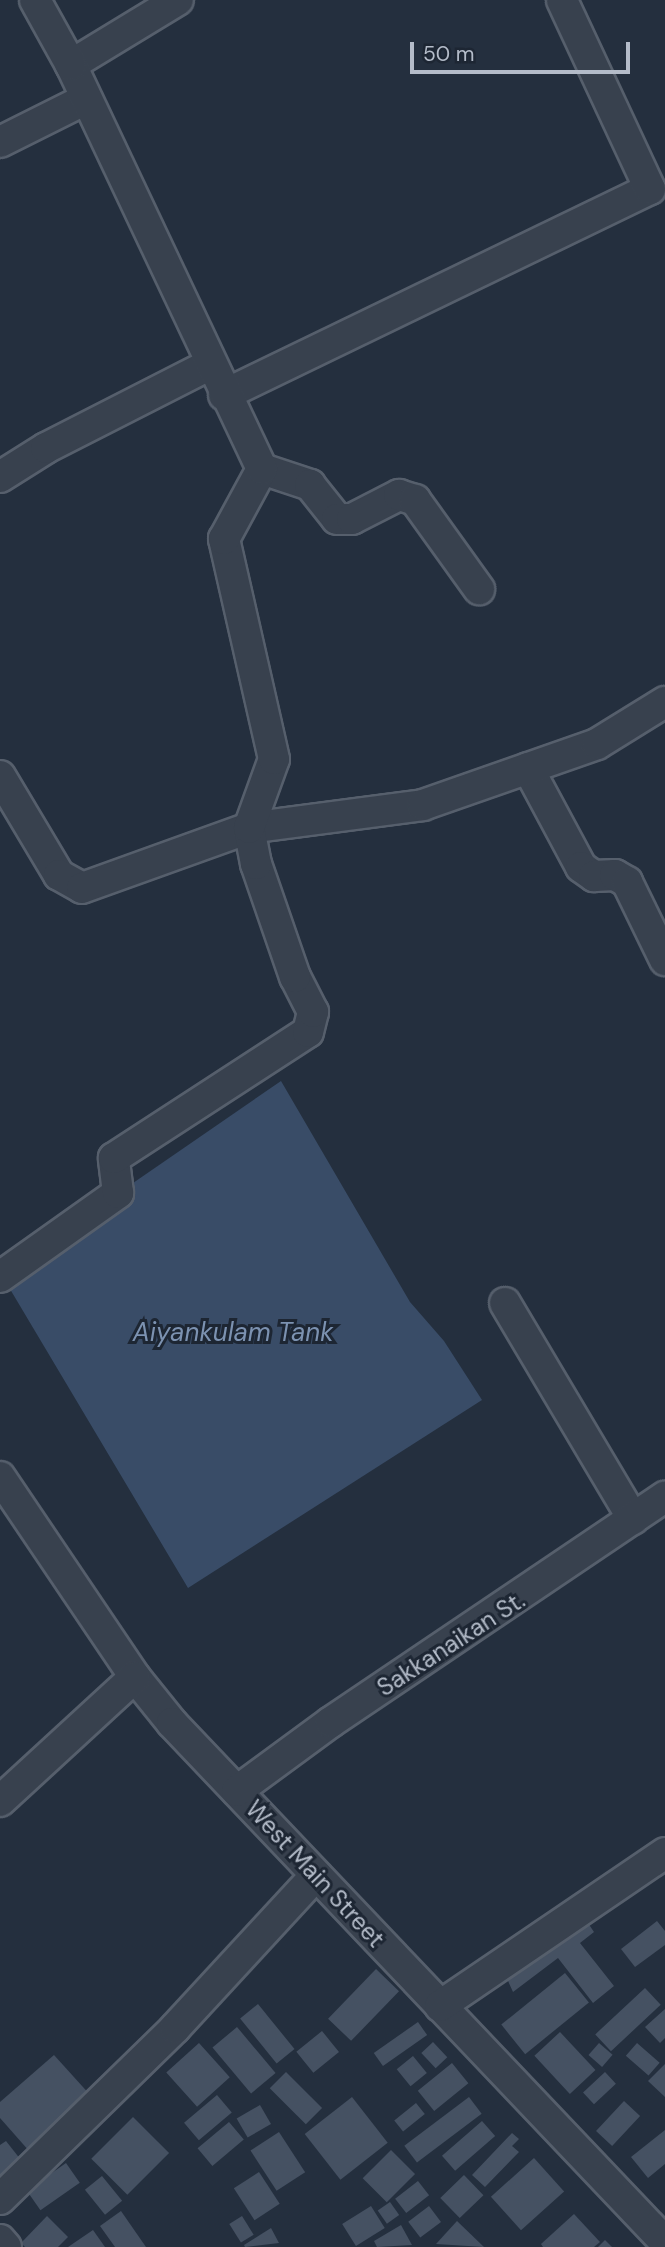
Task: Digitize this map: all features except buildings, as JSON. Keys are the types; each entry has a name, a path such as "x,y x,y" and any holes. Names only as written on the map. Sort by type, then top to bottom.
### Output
{"street":[{"path":"35,0 71,65 209,365 262,469 310,485 332,514 344,520 391,498 415,500 479,589"},
{"path":"71,65 178,0"},
{"path":"224,395 657,185 562,0"},
{"path":"0,142 86,99"},
{"path":"0,477 46,448 209,365"},
{"path":"0,1277 118,1193 114,1157 308,1032 313,1012 295,977 256,864 249,828 274,759 224,539 262,469"},
{"path":"0,775 59,875 82,888 249,828 423,806 597,744 665,702"},
{"path":"528,768 581,867 594,876 615,875 627,882 661,941"},
{"path":"505,1303 633,1519"},
{"name":"West Main Street","path":"0,1477 135,1677 237,1791 665,2242"},
{"name":"Sakkanaikan St.","path":"237,1791 331,1722 665,1497"},
{"path":"0,1801 135,1677"},
{"path":"440,2006 665,1853"},
{"path":"0,2199 175,2028 316,1875"},
{"path":"0,2240 6,2247"}],"water":[{"name":"Aiyankulam Tank","path":"281,1081 410,1302 444,1341 482,1400 188,1588 1,1274"}]}
